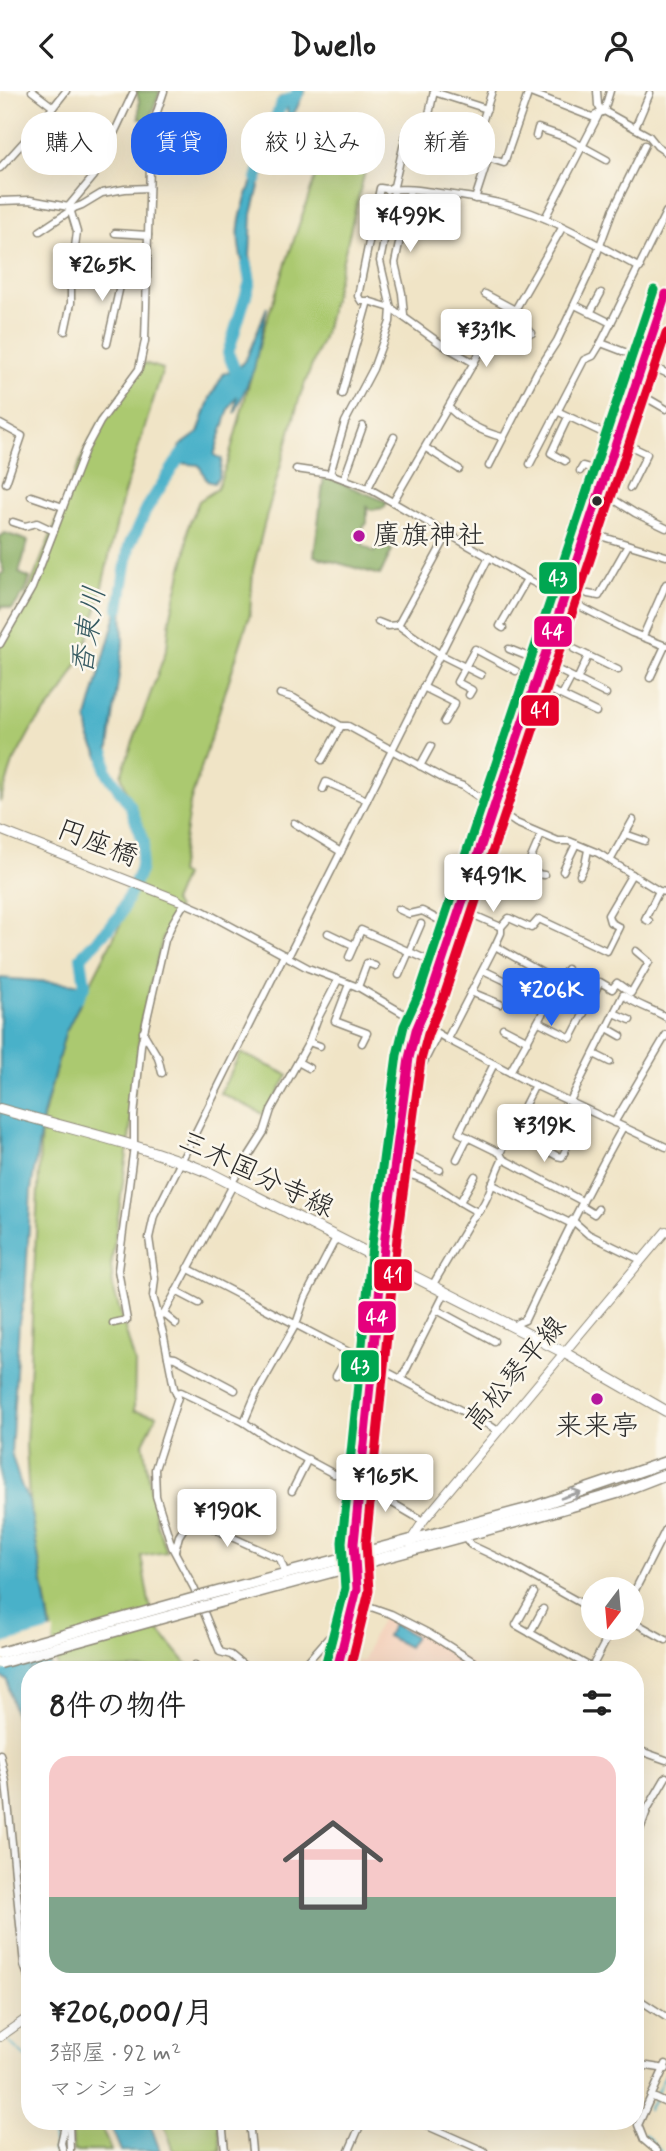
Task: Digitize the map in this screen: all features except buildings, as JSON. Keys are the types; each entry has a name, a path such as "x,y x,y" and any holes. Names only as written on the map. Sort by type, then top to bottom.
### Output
{"highway":[{"path":"0,1653 412,1545 666,1462"},
{"path":"412,1545 464,1536 617,1493 666,1474"},
{"path":"0,1663 286,1574 356,1561"}],"main road":[{"path":"339,1661 358,1579 356,1561 360,1484 383,1263 409,1058 665,300"},
{"name":"円座橋","path":"0,830 182,902"},
{"name":"三木国分寺線","path":"0,1109 132,1145 181,1161 232,1184 383,1263 563,1352 666,1411"},
{"name":"高松琴平線","path":"412,1545 423,1521 666,1231"},
{"path":"0,2037 21,2022"}],"street":[{"path":"32,91 53,107"},
{"path":"49,112 66,91"},
{"path":"0,644 32,588 93,435 139,369 145,341 151,129 164,91"},
{"path":"430,112 434,91 486,109"},
{"path":"485,112 492,91"},
{"path":"597,91 601,113 635,128 653,139 657,146 666,152"},
{"path":"545,218 610,91"},
{"path":"495,161 504,163 528,92 592,117 601,113"},
{"path":"117,127 133,93"},
{"path":"635,128 650,93"},
{"path":"536,136 538,128 607,160"},
{"path":"1,166 21,144"},
{"path":"489,466 537,372 557,341 592,267 613,210 645,145"},
{"path":"330,474 345,422 381,351 390,321 391,308 380,261 391,191 399,164"},
{"path":"65,331 71,303 77,232 71,209 94,175"},
{"path":"475,199 483,175"},
{"path":"40,230 71,209 102,193 125,188 149,188"},
{"path":"474,363 441,344 404,315 391,308 361,300 358,296 380,188 501,203 545,218 640,268"},
{"path":"404,315 395,263 410,190"},
{"path":"0,201 30,200 71,209"},
{"path":"530,464 584,360 593,356 601,343 666,212"},
{"path":"393,502 494,328 515,310 562,227"},
{"path":"115,233 148,235"},
{"path":"104,266 146,269"},
{"path":"107,344 124,268"},
{"path":"590,313 601,293"},
{"path":"485,294 515,310"},
{"path":"342,394 368,301"},
{"path":"577,306 611,323"},
{"path":"506,316 532,333"},
{"path":"601,343 666,373"},
{"path":"646,362 666,345"},
{"path":"634,390 666,409"},
{"path":"449,408 475,427 502,437"},
{"path":"557,411 647,454 630,488"},
{"path":"565,461 551,453 569,417"},
{"path":"344,479 363,426"},
{"path":"1,428 22,436 6,483"},
{"path":"368,488 394,437"},
{"path":"426,448 459,469"},
{"path":"580,471 583,466 606,473"},
{"path":"296,469 330,474 368,488 527,579 632,633 666,646 650,678"},
{"path":"600,491 666,528"},
{"path":"31,496 63,507"},
{"path":"13,521 25,526 37,523 54,531"},
{"path":"587,532 666,556"},
{"path":"398,625 448,534"},
{"path":"588,594 599,596 628,545"},
{"path":"238,1661 231,1655 220,1652 203,1608 174,1551 156,1496 155,1469 178,1397 161,1315 153,1296 155,1279 149,1238 151,1225 181,1161 341,852 489,557"},
{"path":"503,628 500,626 527,579"},
{"path":"643,636 666,584"},
{"path":"378,622 388,626 398,625 439,654 481,675"},
{"path":"469,695 471,690 457,682 475,649 516,671"},
{"path":"574,649 618,670"},
{"path":"506,665 512,650 606,694"},
{"path":"562,695 588,656"},
{"path":"423,687 455,703 444,722"},
{"path":"548,689 596,712"},
{"path":"280,694 294,698 341,726 348,726 419,766 463,786 494,809 541,835 576,844 611,859 663,891 645,919 649,921"},
{"path":"322,760 341,726"},
{"path":"419,766 431,746"},
{"path":"323,789 326,782 367,800"},
{"path":"611,859 633,820"},
{"path":"294,823 341,852"},
{"path":"625,834 645,841"},
{"path":"517,891 529,873 531,858 541,835"},
{"path":"563,871 576,844"},
{"path":"580,875 588,850"},
{"path":"529,873 544,875"},
{"path":"447,1039 502,927 509,918 531,928 539,919 607,951 619,927 610,922 608,915 632,874"},
{"path":"113,1323 127,1320 118,1269 143,1033 165,940 182,902 308,968 358,987 447,1039 535,1085 666,1147"},
{"path":"398,909 409,914 422,911 453,928"},
{"path":"460,909 502,927"},
{"path":"398,975 421,924"},
{"path":"349,957 361,930 441,966"},
{"path":"328,933 353,945"},
{"path":"495,946 560,983"},
{"path":"539,1022 571,1038 600,982 612,989 617,983 631,993 649,962 636,951"},
{"path":"358,987 367,963 375,966"},
{"path":"510,1072 568,969"},
{"path":"483,970 508,982"},
{"path":"161,1315 232,1184 264,1132 271,1110 309,1042 338,980"},
{"path":"349,984 335,1021 367,1033 362,1042"},
{"path":"471,992 500,1004"},
{"path":"570,1101 623,995 632,1002 666,1017"},
{"path":"518,996 545,1011"},
{"path":"614,1013 629,1020"},
{"path":"503,1028 528,1041"},
{"path":"607,1028 621,1036"},
{"path":"143,1033 158,1057 162,1073"},
{"path":"404,1101 438,1034"},
{"path":"614,1123 666,1035"},
{"path":"309,1042 320,1046"},
{"path":"594,1054 610,1062"},
{"path":"298,1062 309,1068"},
{"path":"494,1064 459,1133 581,1203 594,1214 598,1209"},
{"path":"432,1286 478,1212 509,1136 535,1085"},
{"path":"521,1112 550,1128"},
{"path":"515,1327 525,1320 581,1203 624,1127"},
{"path":"509,1136 516,1133 557,1156 562,1157 566,1149"},
{"path":"457,1159 468,1137"},
{"path":"398,1149 440,1170"},
{"path":"394,1173 407,1173 446,1191 478,1212"},
{"path":"460,1202 475,1176"},
{"path":"491,1184 572,1222 588,1234 641,1260"},
{"path":"244,1422 296,1324 305,1299 336,1238"},
{"path":"187,1268 402,1378 498,1431"},
{"path":"176,1291 199,1303"},
{"path":"402,1378 445,1293"},
{"path":"436,1310 494,1341"},
{"path":"161,1315 176,1324"},
{"path":"336,1376 349,1353"},
{"path":"168,1357 235,1389"},
{"path":"176,1393 181,1392 244,1422 269,1439 334,1474 343,1474 423,1521"},
{"path":"292,1491 308,1459"},
{"path":"174,1551 192,1514 214,1529 280,1559 286,1574"},
{"path":"642,1577 666,1529"},
{"path":"464,1536 471,1545 581,1603"},
{"path":"534,1593 516,1625 577,1661"},
{"path":"354,1601 391,1614 430,1634 472,1661"},
{"path":"530,1633 543,1609"},
{"path":"308,1661 352,1611"},
{"path":"644,1628 666,1640"},
{"path":"595,1661 606,1640"},
{"path":"644,1752 666,1760"},
{"path":"0,1754 6,1782 21,1934"},
{"path":"644,1819 666,1777"},
{"path":"644,2003 666,2017"},
{"path":"644,2065 666,2067 644,2113"},
{"path":"653,2097 666,2103"},
{"path":"62,2151 61,2143 65,2130"},
{"path":"69,2130 70,2151"},
{"path":"223,2130 225,2151"},
{"path":"250,2130 252,2151"},
{"path":"349,2151 358,2130"},
{"path":"436,2130 481,2150"},
{"path":"639,2130 657,2151"}],"shaded area":[{"path":"384,1615 429,1636 467,1661 363,1661"}],"green space":[{"path":"136,91 160,91 153,112 139,112"},
{"path":"316,175 364,175 325,332 300,396 264,525 253,570 250,614 190,803 179,873 184,876 173,902 177,908 163,937 141,1023 129,1140 111,1266 113,1287 135,1363 134,1411 157,1415 143,1443 157,1525 167,1552 141,1556 149,1602 158,1629 184,1661 57,1661 29,1501 26,1445 41,1127 65,1033 126,913 141,873 146,841 121,775 167,648 170,619 186,552 188,527 199,501 217,489 228,461 264,328"},
{"path":"144,363 163,369 123,497 96,612 83,654 62,692 32,728 13,763 0,802 0,646 24,602 85,450 100,422"},
{"name":"廣旗神社","path":"324,476 387,502 384,508 371,510 367,507 367,523 360,531 363,545 374,552 380,542 392,550 380,575 314,556"},
{"path":"5,533 28,541 19,573 30,578 25,592 12,609 2,606 0,610 0,575 4,572 0,560 0,537"},
{"path":"241,1053 288,1075 265,1115 220,1093"},
{"path":"72,2130 103,2130 111,2151 73,2151"},
{"path":"166,2130 219,2130 221,2151 174,2151"}],"water":[{"path":"305,91 295,112 288,112 286,104 281,112 276,112 279,98"},
{"path":"254,175 262,175 252,214 250,256 253,271 250,282 238,238"},
{"path":"267,307 254,369 235,413 237,396 229,409 214,455 222,459 219,476 214,483 207,481 199,465 179,463 180,446 198,433 210,398 224,373 236,372 247,357"},
{"path":"122,593 123,645 107,762 109,772 104,772 90,739 87,718"},
{"path":"0,978 89,985 65,1033 43,1116 31,1190 25,1295 19,1322 11,1453 20,1484 29,1501 51,1632 50,1661 21,1661 21,1736 7,1680 0,1677"},
{"path":"393,1624 415,1636 408,1647 387,1636"},
{"path":"113,2130 152,2130 160,2151 121,2151"}],"pier":[{"path":"54,1630 53,1657 21,1661 21,1665 0,1671 0,1645"}],"waterway":[{"name":"香東川","path":"257,179 272,126 282,103 297,95 298,91"},
{"name":"香東川","path":"233,388 236,373 228,353 250,282 247,265"},
{"name":"香東川","path":"119,608 129,546 147,508 181,455 196,447"},
{"name":"香東川","path":"78,997 85,985 81,957 119,917 140,871 144,843 130,805 106,771 105,754"},
{"path":"9,2042 21,2053"},
{"path":"656,2094 666,2073"},
{"path":"648,2110 654,2099"},
{"path":"51,2130 54,2140 53,2151"},
{"path":"644,2134 661,2151"}],"transit line":[{"name":"43","path":"326,1661 345,1588 342,1542 373,1236 397,1055 404,1026 420,991 654,290"},
{"name":"44","path":"339,1661 357,1589 354,1543 385,1237 409,1058 416,1030 431,995 666,294"},
{"name":"41","path":"352,1661 369,1591 366,1543 397,1238 421,1060 666,333"}],"place":[{"name":"廣旗神社","path":"359,536"},
{"name":"来来亭","path":"597,1399"}]}
